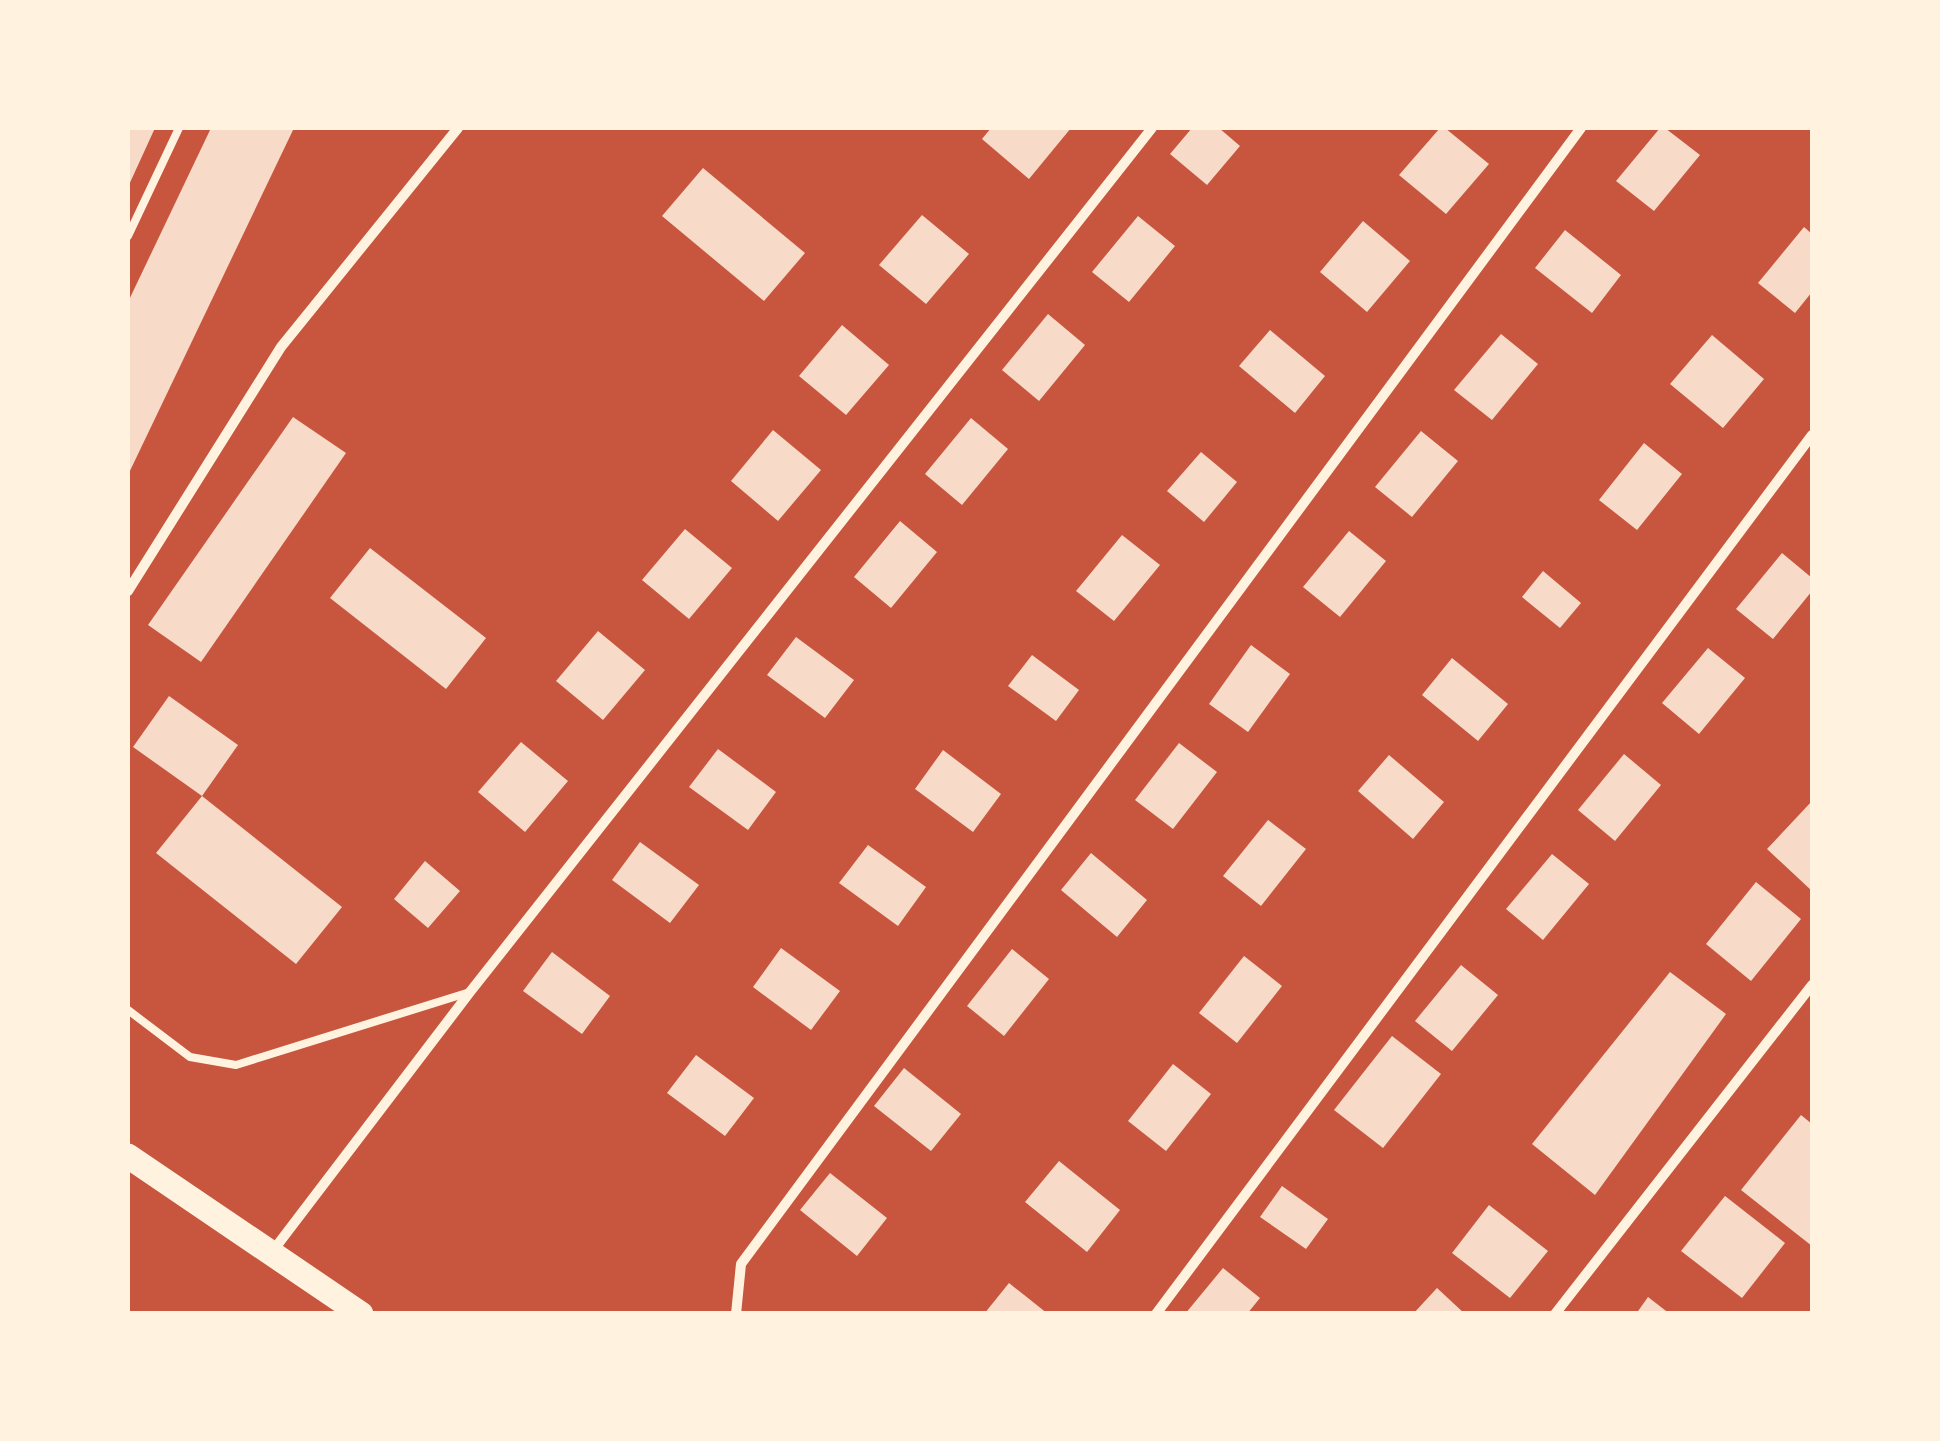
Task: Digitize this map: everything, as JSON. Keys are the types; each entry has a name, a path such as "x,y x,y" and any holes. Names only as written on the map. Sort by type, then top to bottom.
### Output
{"main road":[{"path":"128,1156 361,1314"}],"street":[{"path":"128,591 281,347 458,128"},
{"path":"272,1253 470,992 1152,128"},
{"path":"736,1314 741,1264 1581,128"},
{"path":"1156,1314 1812,435"},
{"path":"1556,1314 1812,985"}],"lane":[{"path":"128,236 179,128"},
{"path":"128,1010 190,1057 236,1065 470,992"}],"building":[{"path":"128,128 155,128 128,187"},
{"path":"211,128 294,128 128,475 128,302"},
{"path":"991,128 1071,128 1029,179 982,139"},
{"path":"1192,128 1219,128 1240,146 1207,185 1170,154"},
{"path":"1440,128 1489,164 1446,214 1399,175"},
{"path":"1660,128 1700,155 1654,211 1616,181"},
{"path":"703,168 805,253 764,301 662,216"},
{"path":"922,215 969,254 926,304 879,265"},
{"path":"1138,216 1175,246 1129,302 1092,272"},
{"path":"1363,221 1410,261 1367,312 1320,272"},
{"path":"1804,227 1812,234 1812,292 1795,313 1758,283"},
{"path":"1565,230 1621,275 1592,313 1535,268"},
{"path":"1048,314 1085,345 1039,401 1002,370"},
{"path":"842,325 889,365 846,415 799,376"},
{"path":"1270,330 1325,376 1295,413 1239,366"},
{"path":"1501,334 1538,364 1492,420 1454,390"},
{"path":"1712,335 1764,379 1723,428 1670,384"},
{"path":"293,417 346,453 201,662 148,625"},
{"path":"971,418 1008,449 962,505 925,474"},
{"path":"773,430 821,470 778,521 731,481"},
{"path":"1421,431 1458,461 1412,517 1375,487"},
{"path":"1644,443 1682,474 1637,530 1599,500"},
{"path":"1201,452 1237,482 1204,522 1167,491"},
{"path":"900,521 937,552 891,608 854,577"},
{"path":"685,529 732,568 689,619 642,580"},
{"path":"1349,531 1386,561 1340,617 1303,587"},
{"path":"1122,535 1160,565 1114,621 1076,591"},
{"path":"370,548 486,638 446,689 330,598"},
{"path":"1782,553 1812,578 1812,591 1773,639 1736,609"},
{"path":"1543,571 1581,603 1560,628 1522,597"},
{"path":"598,631 645,670 603,720 556,681"},
{"path":"796,637 854,680 825,718 767,675"},
{"path":"1251,645 1290,674 1248,732 1209,704"},
{"path":"1708,648 1745,678 1699,734 1662,703"},
{"path":"1032,655 1079,690 1056,721 1008,686"},
{"path":"1452,658 1508,704 1478,741 1422,695"},
{"path":"169,696 238,745 202,796 133,747"},
{"path":"521,742 568,781 525,832 478,792"},
{"path":"1179,743 1217,772 1173,829 1135,800"},
{"path":"718,749 776,792 748,830 689,787"},
{"path":"943,750 1001,794 973,832 915,789"},
{"path":"1624,754 1661,785 1615,841 1578,810"},
{"path":"1389,755 1444,802 1413,839 1358,791"},
{"path":"202,796 342,907 296,964 156,853"},
{"path":"1812,801 1812,891 1767,849"},
{"path":"1268,820 1306,849 1261,906 1223,876"},
{"path":"640,842 699,885 670,923 612,880"},
{"path":"868,845 926,887 898,926 839,883"},
{"path":"1091,853 1147,900 1117,937 1061,890"},
{"path":"1552,854 1589,884 1543,940 1506,909"},
{"path":"425,861 460,891 428,928 394,899"},
{"path":"1756,882 1801,919 1751,981 1706,944"},
{"path":"781,948 840,991 811,1030 753,987"},
{"path":"1012,949 1049,979 1004,1036 967,1006"},
{"path":"552,952 610,996 582,1034 523,991"},
{"path":"1244,956 1282,986 1237,1043 1199,1013"},
{"path":"1461,965 1498,995 1452,1051 1415,1021"},
{"path":"1670,972 1726,1014 1595,1195 1532,1144"},
{"path":"1392,1036 1441,1074 1383,1148 1334,1110"},
{"path":"696,1055 754,1098 725,1136 667,1093"},
{"path":"1173,1064 1211,1094 1166,1151 1128,1121"},
{"path":"904,1068 961,1114 931,1151 874,1106"},
{"path":"1801,1115 1812,1124 1812,1246 1741,1190"},
{"path":"1059,1161 1120,1210 1087,1252 1025,1202"},
{"path":"830,1173 887,1218 857,1256 800,1210"},
{"path":"1282,1186 1328,1219 1306,1249 1260,1217"},
{"path":"1725,1196 1785,1243 1742,1298 1681,1251"},
{"path":"1489,1205 1548,1251 1510,1298 1452,1253"},
{"path":"1223,1268 1260,1298 1247,1314 1185,1314"},
{"path":"1009,1283 1048,1314 984,1314"},
{"path":"1437,1288 1465,1314 1413,1314"},
{"path":"1648,1297 1670,1314 1636,1314"}]}
